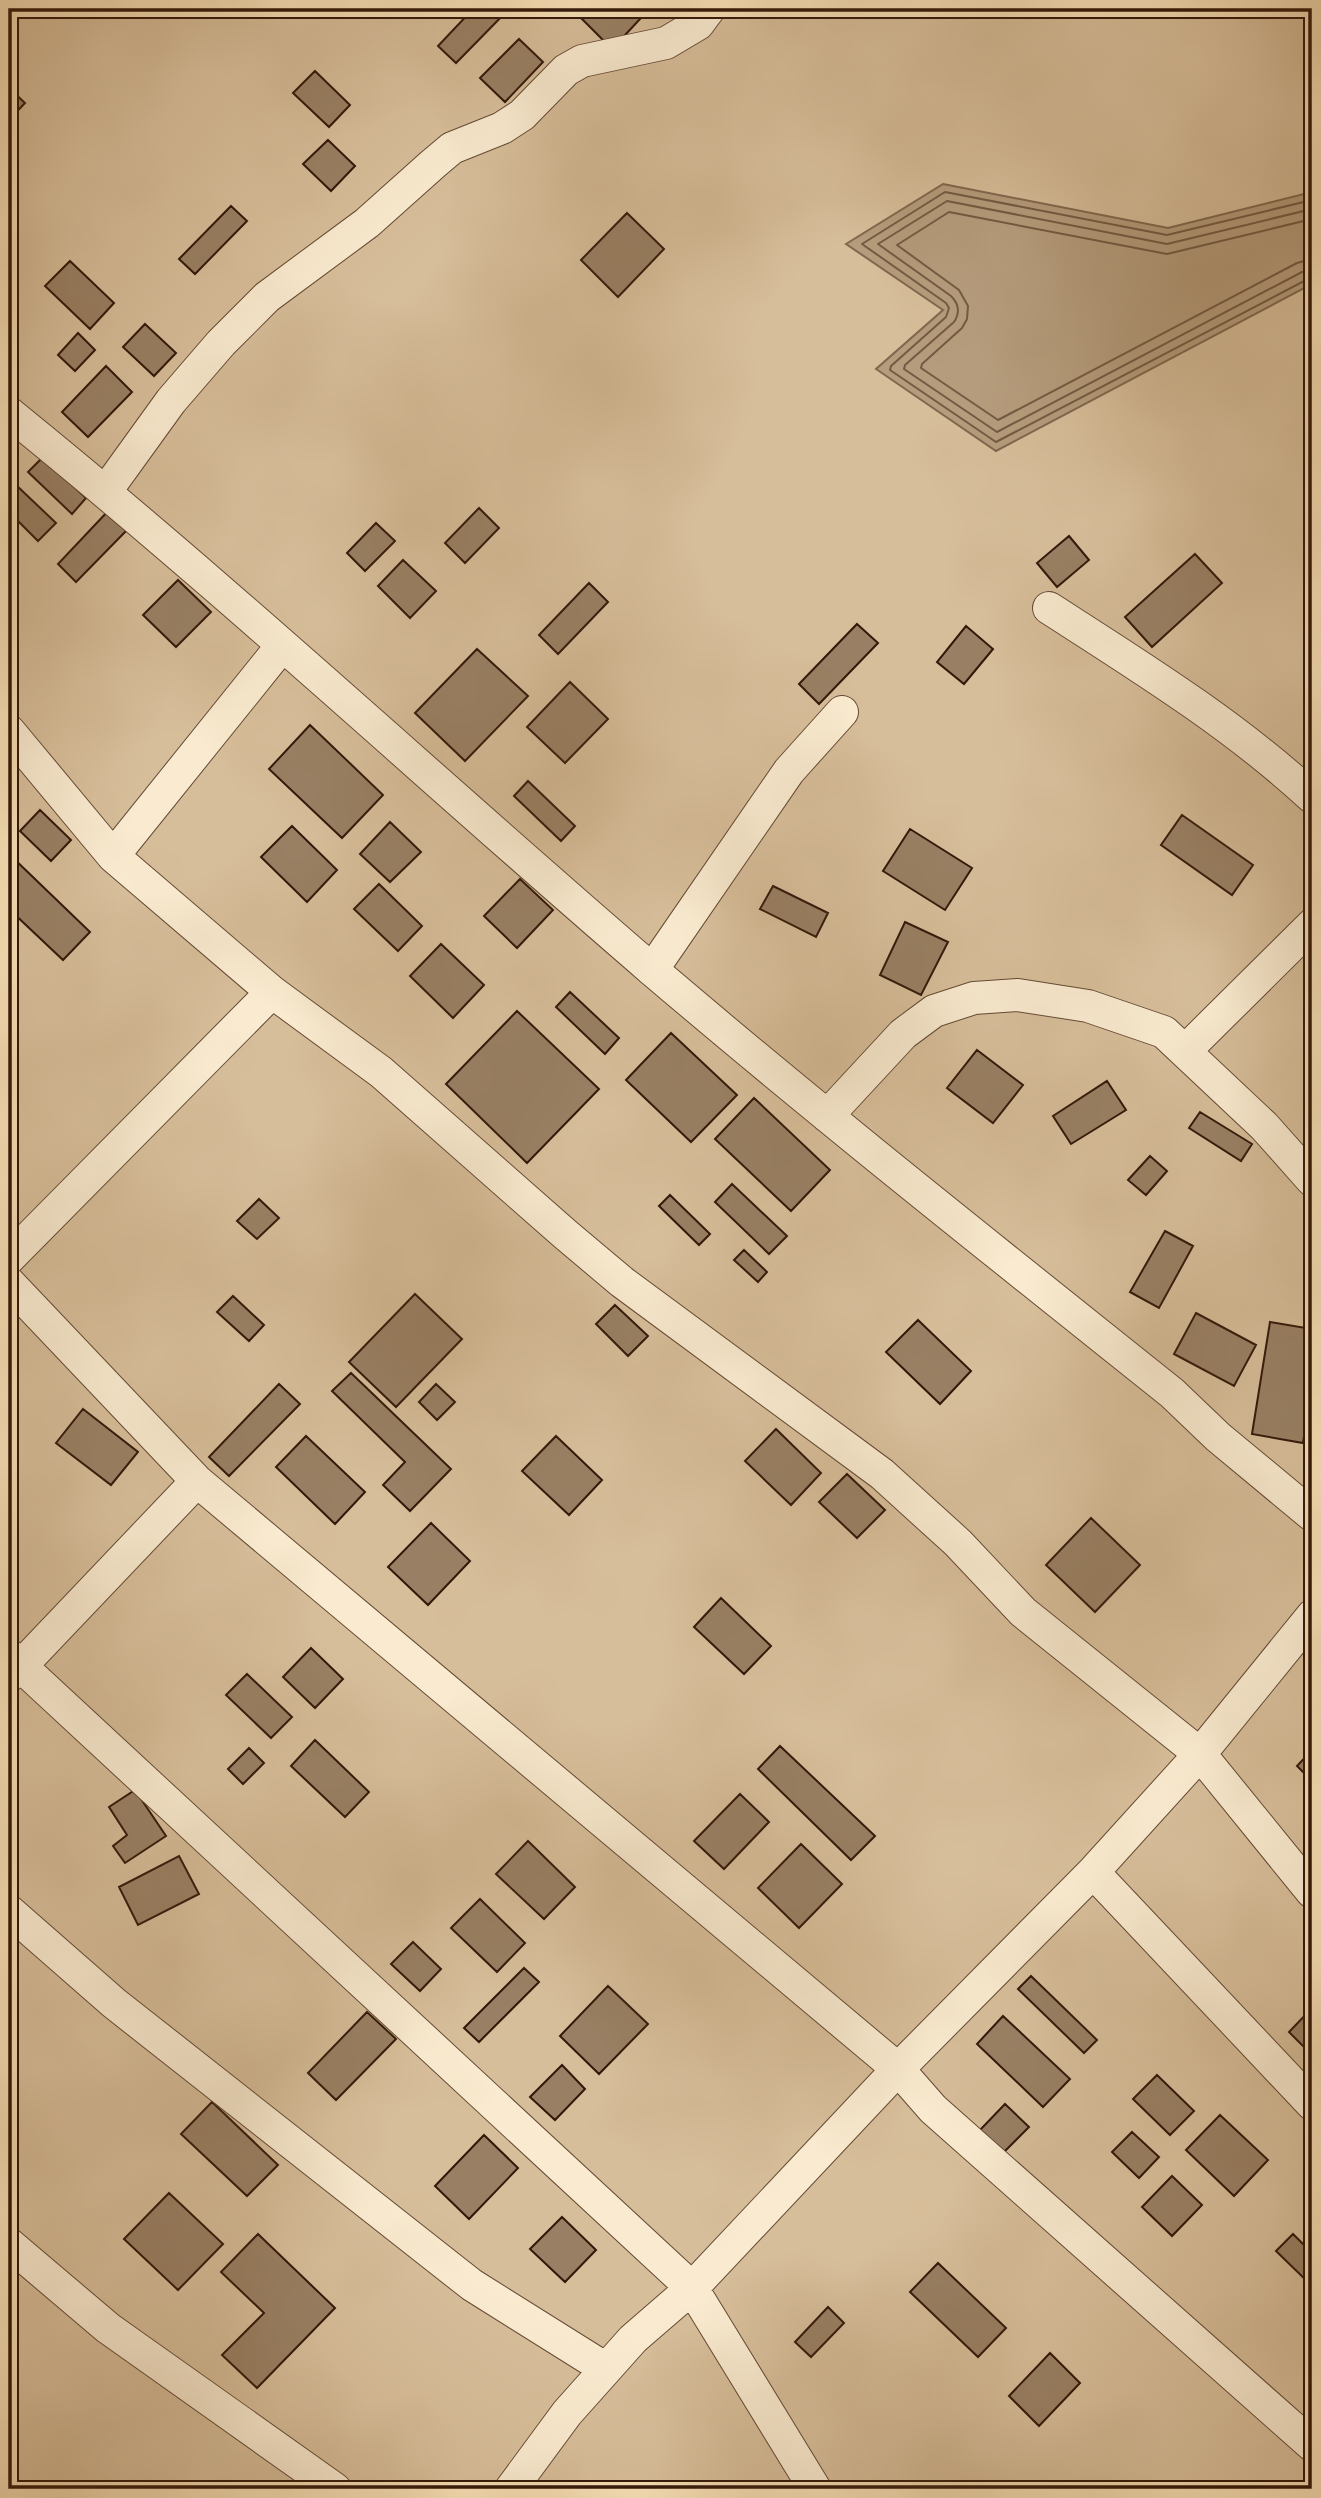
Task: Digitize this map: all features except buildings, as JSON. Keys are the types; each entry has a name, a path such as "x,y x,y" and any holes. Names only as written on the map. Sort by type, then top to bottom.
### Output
{"street":[{"path":"106,491 171,401 221,343 267,297 367,223 452,148 502,128 522,115 566,70 582,61 666,43 698,24 709,9"},
{"path":"9,413 106,491 652,970 1172,1393 1218,1437 1312,1515"},
{"path":"1049,608 1165,683 1279,766 1312,797"},
{"path":"113,856 281,647"},
{"path":"652,970 789,771 842,712"},
{"path":"9,731 113,856 272,992 381,1072 622,1282 882,1474 958,1543 1023,1612 1200,1754 1312,1892"},
{"path":"1185,1051 1312,925"},
{"path":"9,1258 272,992"},
{"path":"827,1115 903,1034 934,1011 974,998 1018,995 1088,1006 1164,1032 1264,1126 1312,1180"},
{"path":"9,1283 197,1481 898,2069 933,2109 1312,2445"},
{"path":"197,1481 13,1666 692,2288 815,2489"},
{"path":"511,2489 567,2413 633,2339 692,2288 898,2069 1093,1872 1200,1754 1312,1616"},
{"path":"1093,1872 1312,2104"},
{"path":"9,1911 114,2003 472,2285 607,2369"},
{"path":"9,2244 108,2328 335,2489"}],"shaded area":[{"path":"9,9 1312,9 1312,2489 9,2489"}],"water":[{"path":"943,184 1168,228 1312,192 1312,284 996,451 876,369 943,310 846,244"}]}
